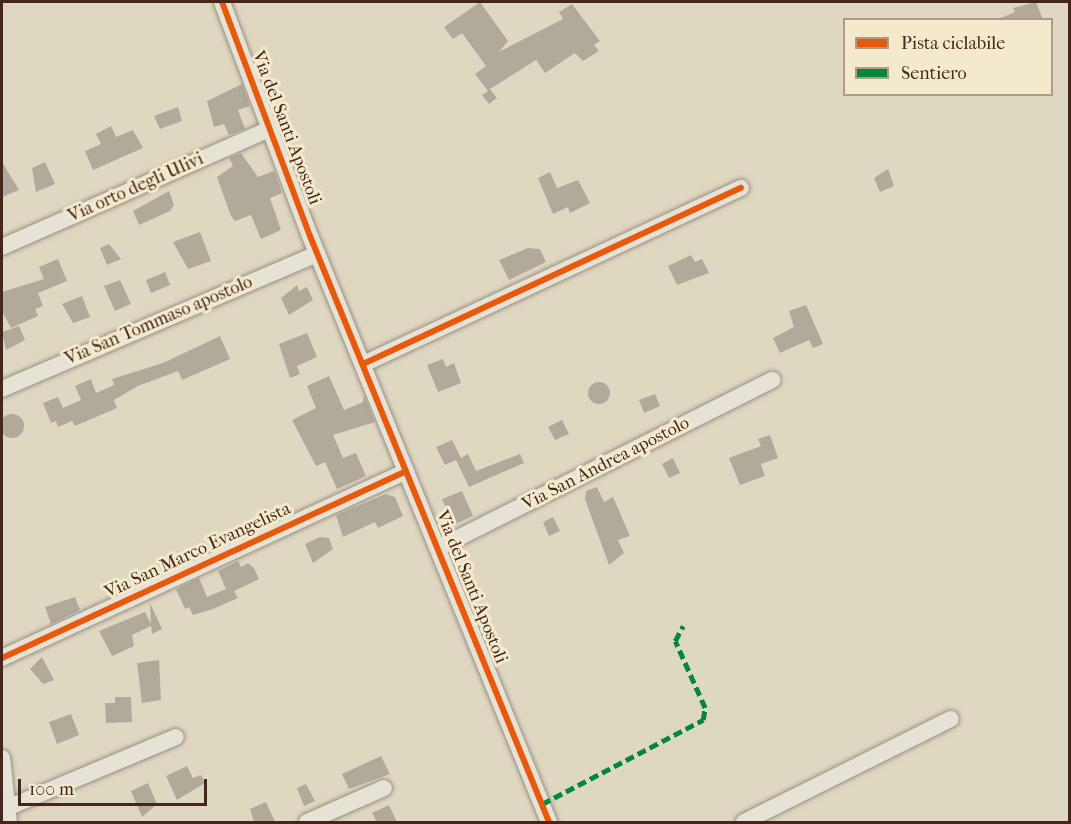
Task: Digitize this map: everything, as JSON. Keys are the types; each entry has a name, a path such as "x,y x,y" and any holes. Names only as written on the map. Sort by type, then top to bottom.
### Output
{"street":[{"name":"Via del Santi Apostoli","path":"222,2 318,254 406,471 440,547 549,822"},
{"name":"Via orto degli Ulivi","path":"2,247 270,129"},
{"path":"363,364 741,188"},
{"name":"Via San Tommaso apostolo","path":"2,389 318,254"},
{"name":"Via San Andrea apostolo","path":"440,547 772,380"},
{"name":"Via San Marco Evangelista","path":"2,658 406,471"},
{"path":"744,822 951,719"},
{"path":"2,758 8,815 176,737"},
{"path":"307,822 384,788"}],"building":[{"path":"480,2 508,41 499,52 563,19 559,12 572,4 600,41 594,45 599,51 583,61 575,53 545,73 536,60 490,89 497,98 489,104 482,95 488,91 475,74 486,66 462,33 453,39 444,27"},
{"path":"1036,2 1042,18 1001,18 1015,12 1013,8"},
{"path":"242,84 250,106 238,110 245,129 229,135 224,124 214,127 207,101"},
{"path":"178,107 182,121 160,129 154,116"},
{"path":"111,126 116,137 133,130 143,148 93,170 85,151 101,144 96,134"},
{"path":"241,153 258,177 274,171 282,193 270,198 281,230 261,239 251,215 235,221 231,216 217,177 233,166 229,158"},
{"path":"2,162 19,190 2,197"},
{"path":"45,162 55,184 36,192 32,168"},
{"path":"888,169 894,186 880,192 874,178"},
{"path":"550,172 557,188 578,180 590,203 570,213 568,207 553,214 538,178"},
{"path":"169,191 174,205 170,211 139,225 133,211"},
{"path":"200,232 211,261 188,269 173,242"},
{"path":"109,244 121,259 107,265 100,248"},
{"path":"528,248 540,249 546,262 509,280 499,260"},
{"path":"691,255 695,262 702,259 709,273 677,285 668,266"},
{"path":"58,259 67,281 38,293 43,306 35,309 38,316 11,328 2,311 2,292 44,279 39,267"},
{"path":"165,272 170,285 151,293 146,280"},
{"path":"120,280 131,304 115,311 104,286"},
{"path":"297,285 299,291 307,287 313,300 289,315 281,298"},
{"path":"82,296 90,317 73,323 62,304"},
{"path":"806,305 823,344 813,348 809,340 780,353 773,338 794,327 789,311"},
{"path":"19,326 25,340 6,350 2,332"},
{"path":"307,333 317,357 297,366 300,374 290,378 279,344"},
{"path":"220,336 230,359 182,380 178,371 138,386 114,400 117,408 75,426 72,421 58,427 56,421 51,423 43,403 58,397 63,408 81,400 75,386 91,379 96,393 114,385 112,379 163,363"},
{"path":"443,359 446,367 454,363 461,383 438,392 427,365"},
{"path":"329,376 344,410 363,402 364,396 375,422 333,435 343,458 356,453 366,476 337,489 325,462 316,466 292,420 316,408 307,386"},
{"path":"599,382 607,385 610,393 607,401 599,404 591,401 588,393 591,385"},
{"path":"655,394 660,406 644,413 639,400"},
{"path":"12,414 20,418 24,426 20,434 12,438 4,434 0,426 4,418"},
{"path":"562,420 569,434 555,440 548,427"},
{"path":"770,435 778,458 761,464 765,476 740,485 729,458 761,446 758,439"},
{"path":"452,440 461,458 468,454 476,471 520,454 524,463 469,487 456,460 445,465 436,447"},
{"path":"673,458 680,473 669,478 662,464"},
{"path":"597,487 604,502 613,497 630,536 618,540 624,553 609,565 585,499 586,491"},
{"path":"462,491 473,516 453,525 442,499"},
{"path":"386,494 395,497 403,516 378,528 375,522 343,537 336,515"},
{"path":"553,517 560,531 549,536 543,522"},
{"path":"320,537 329,538 333,549 313,563 305,544"},
{"path":"238,561 241,567 248,563 254,568 259,579 234,591 238,598 213,609 193,615 189,607 185,609 176,589 199,578 207,597 226,589 218,571"},
{"path":"75,597 80,610 51,624 45,607"},
{"path":"150,603 162,629 152,634 151,626 132,635 134,646 112,656 99,631 145,612 151,624"},
{"path":"42,657 54,680 43,684 30,669"},
{"path":"159,660 161,700 142,703 137,663"},
{"path":"115,697 131,697 132,722 106,723 105,703 115,703"},
{"path":"71,714 79,735 57,744 49,722"},
{"path":"381,756 390,774 349,789 342,774"},
{"path":"187,766 193,778 201,775 205,783 177,800 166,776"},
{"path":"148,783 157,804 142,817 131,791"},
{"path":"306,784 315,801 304,806 297,788"},
{"path":"266,802 275,822 254,822 250,809"},
{"path":"389,805 397,822 377,822 372,813"}],"marked path":[{"path":"542,804 703,720 705,708 675,641 683,626"}],"cycle path":[{"path":"222,2 310,236 549,822"},
{"path":"363,364 741,188"},
{"path":"2,658 406,471"}]}
